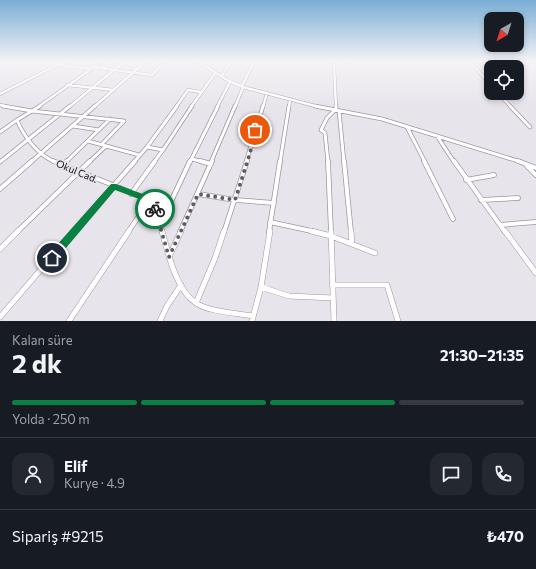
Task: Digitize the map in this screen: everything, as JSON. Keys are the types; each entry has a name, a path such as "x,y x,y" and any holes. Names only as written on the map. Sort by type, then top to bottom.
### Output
{"street":[{"path":"0,94 35,77"},
{"path":"0,132 79,77"},
{"path":"0,162 105,77"},
{"path":"0,190 129,77"},
{"path":"131,194 212,77"},
{"path":"223,77 230,82 267,93 337,111 382,119 536,168"},
{"path":"169,257 211,164 247,77"},
{"path":"335,77 337,111 352,244"},
{"path":"159,221 168,208 203,134 230,82"},
{"path":"67,85 114,90"},
{"path":"0,317 147,147 188,90 201,92"},
{"path":"196,303 215,258 235,200 267,93"},
{"path":"69,321 150,200 154,206 169,257 181,285 196,303 253,319 261,287 290,99"},
{"path":"505,100 530,127"},
{"path":"0,106 124,121 79,173 0,249"},
{"path":"334,321 329,176 325,133 321,130 326,118 332,111 337,111"},
{"path":"63,165 110,119"},
{"name":"Okul Cad.","path":"17,120 21,129 41,154 79,173 150,200"},
{"path":"73,126 99,130"},
{"path":"407,127 453,219"},
{"path":"437,136 466,180 536,273"},
{"path":"88,141 140,155"},
{"path":"147,147 163,150"},
{"path":"192,159 211,164"},
{"path":"525,164 536,175"},
{"path":"466,180 494,175"},
{"path":"198,194 235,200 274,203"},
{"path":"481,200 518,198"},
{"path":"270,222 330,236 375,253"},
{"path":"500,225 536,222"},
{"path":"160,321 167,306 181,285"},
{"path":"332,285 386,285 398,321"},
{"path":"261,287 289,296 333,298"}],"way so far":[{"path":"155,209 169,257 198,194 235,200 250,153 255,130"}],"route":[{"path":"52,258 113,186 150,200 155,209"}]}
